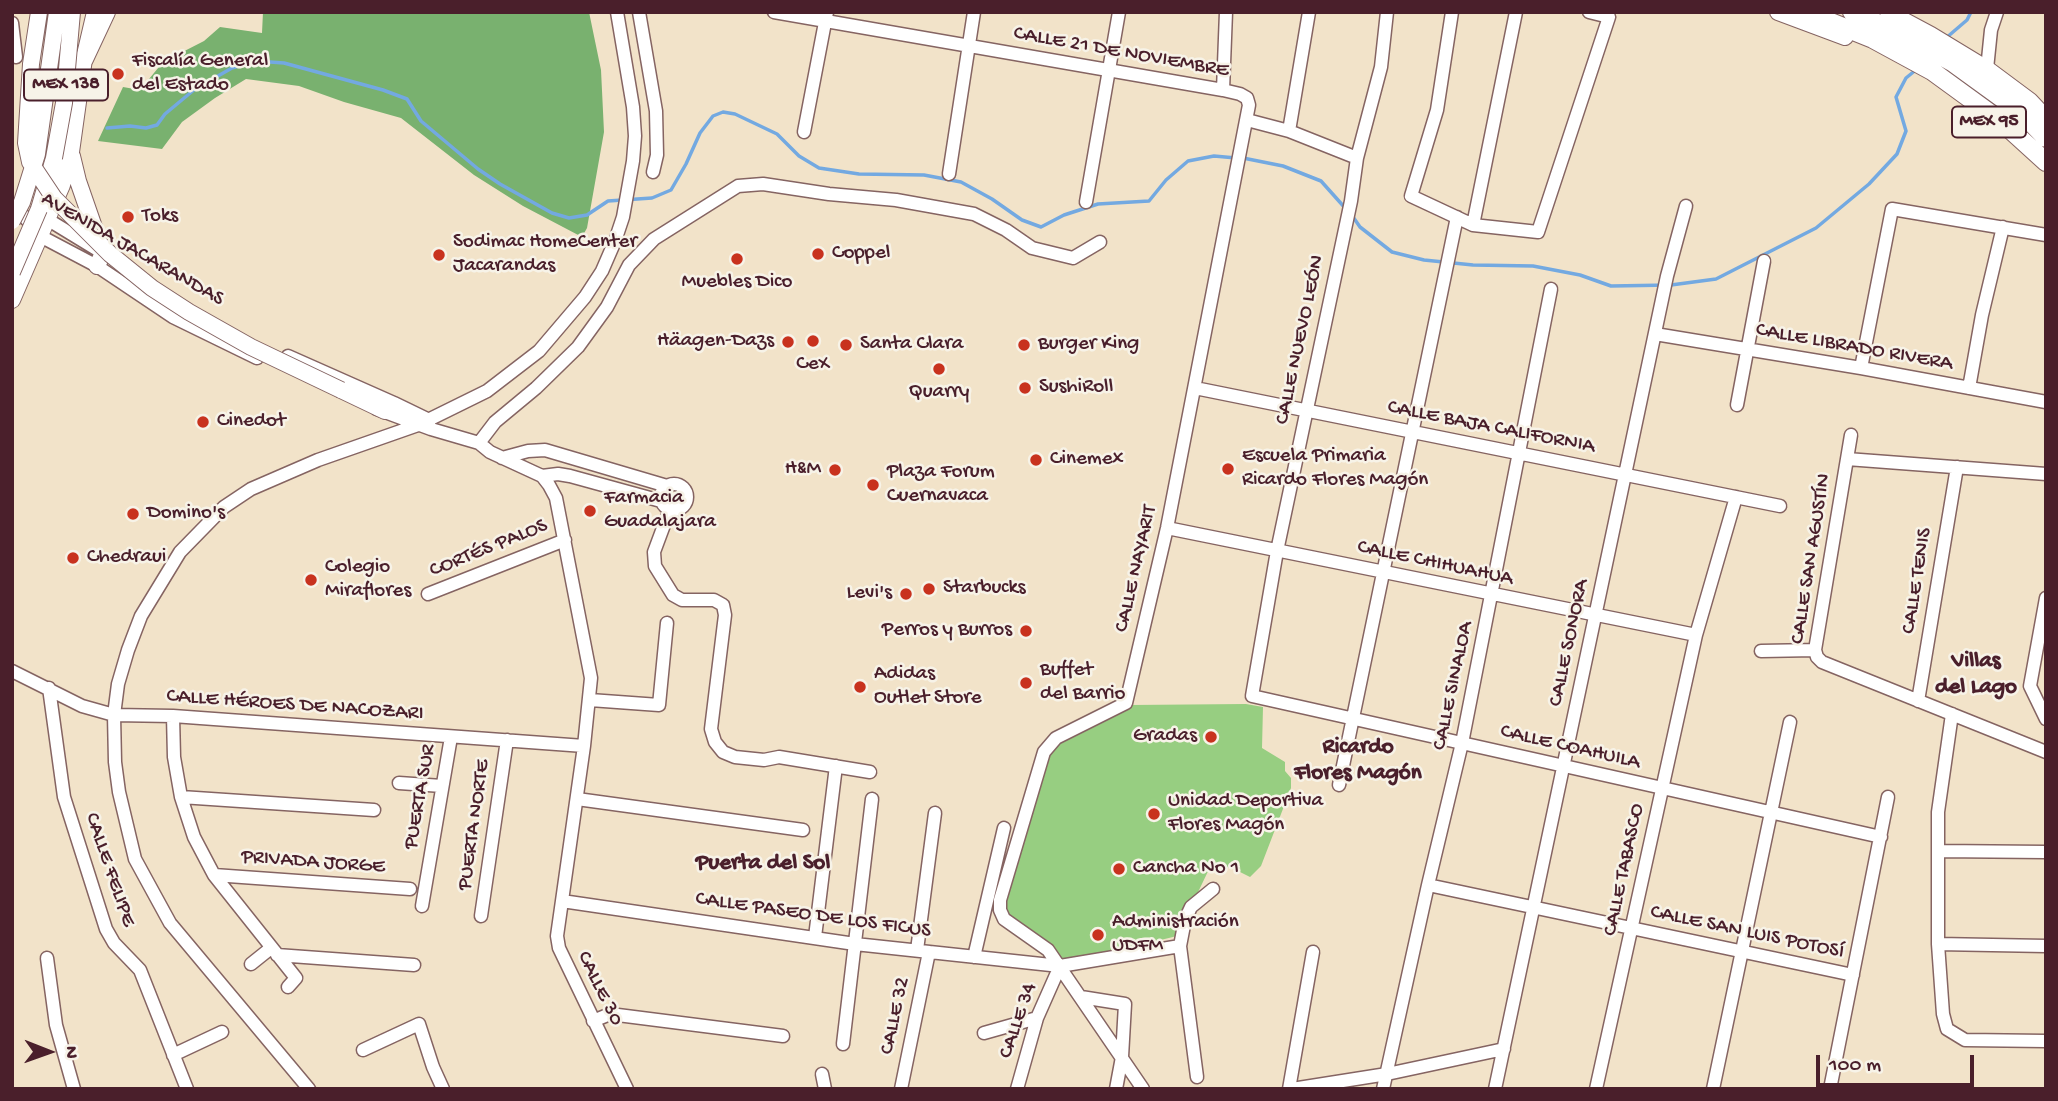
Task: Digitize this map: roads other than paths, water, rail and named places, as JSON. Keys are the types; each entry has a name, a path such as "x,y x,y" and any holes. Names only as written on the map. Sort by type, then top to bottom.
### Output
{"highway":[{"path":"84,59 106,12"},
{"name":"MEX 95","path":"1806,12 1873,39 1956,57 2046,138"},
{"name":"MEX 95","path":"1852,12 1892,30 1919,51 1930,74 2002,122 2046,162"}],"main road":[{"name":"MEX 138","path":"15,210 28,139 30,112 20,57 33,12"},
{"path":"39,12 31,64 26,143 30,162 54,198 110,254 152,288 189,312 251,347 385,411"},
{"name":"MEX 138","path":"15,210 22,202 37,154 57,12"},
{"name":"MEX 138","path":"12,272 39,209 54,158 64,103 72,12"},
{"name":"MEX 138","path":"12,300 42,225 62,186 71,152 84,59 95,12"},
{"name":"MEX 95","path":"1778,12 1869,46 1919,51"},
{"name":"MEX 95","path":"1888,12 1919,51"},
{"path":"20,57 41,71 57,76 74,72 84,59"},
{"name":"MEX 95","path":"1956,57 1987,69 2030,101 2046,118"},
{"name":"MEX 95","path":"1930,74 1997,128 2046,173"},
{"path":"15,210 34,157 37,132 30,112"},
{"path":"71,152 100,259"},
{"path":"12,283 42,225 83,198"}],"street":[{"path":"309,1089 170,923 135,859 119,792 115,762 114,715 118,684 141,616 180,552 224,507 251,489 318,460 426,425 487,391 539,351 585,297 602,271 623,217 635,136 634,107 617,12"},
{"path":"639,12 656,111 657,155 653,172"},
{"name":"CALLE 21 DE NOVIEMBRE","path":"774,12 827,17 1223,90 1247,98 1249,105"},
{"path":"949,174 974,12"},
{"path":"1086,202 1119,12"},
{"path":"1223,90 1226,12"},
{"path":"1289,131 1309,12"},
{"name":"CALLE NUEVO LEÓN","path":"1252,696 1277,551 1351,201 1357,158 1381,67 1387,12"},
{"path":"1452,12 1437,110 1411,196 1473,225 1538,232 1609,17 1589,12"},
{"path":"1473,225 1516,12"},
{"path":"1987,69 1991,30 1997,12"},
{"path":"804,132 827,17"},
{"path":"12,23 20,57"},
{"name":"CALLE NAYARIT","path":"1060,966 1048,950 1004,919 1000,910 1003,887 1044,752 1056,738 1126,703 1167,528 1249,105"},
{"path":"1247,120 1289,131 1357,158"},
{"path":"479,443 495,422 536,388 578,347 607,307 629,265 654,239 737,186 763,184 974,214 1006,230 1032,248 1073,258 1100,242"},
{"name":"CALLE SONORA","path":"1495,1089 1667,276 1686,206"},
{"path":"1861,368 1892,209 2046,234"},
{"name":"AVENIDA JACARANDAS","path":"15,210 100,259 162,311 231,346 372,408 479,443 490,452 542,476"},
{"path":"1339,785 1457,217"},
{"name":"AVENIDA JACARANDAS","path":"42,225 237,334 426,425"},
{"path":"1969,388 1982,315 2003,227"},
{"path":"1737,405 1764,261"},
{"name":"CALLE SINALOA","path":"1384,1089 1462,743 1550,289"},
{"path":"162,311 171,296"},
{"name":"CALLE LIBRADO RIVERA","path":"1655,334 2046,402"},
{"name":"CALLE BAJA CALIFORNIA","path":"1195,388 1780,506"},
{"path":"1847,459 1851,435"},
{"path":"502,458 528,451 545,450 667,486 680,486 687,496 680,508 570,476 542,476"},
{"name":"CALLE SAN AGUSTÍN","path":"2046,474 1847,459 1815,650 1822,662 2046,752"},
{"name":"CALLE TENIS","path":"1918,701 1956,467"},
{"name":"CALLE 30","path":"542,476 556,498 591,678 557,936 559,948 627,1089"},
{"path":"667,486 662,493 666,505 654,552 655,566 673,595 682,600 714,600 723,605 725,615 711,729 715,742 723,752 735,757 764,760 779,757 870,772"},
{"name":"CALLE TABASCO","path":"1596,1089 1696,635 1736,497"},
{"name":"CALLE CHIHUAHUA","path":"1167,528 1696,635"},
{"name":"CORTÉS PALOS","path":"428,594 565,540"},
{"path":"2046,598 2030,686 2046,719"},
{"path":"590,700 659,705 667,623"},
{"path":"1761,651 1815,650"},
{"name":"CALLE HÉROES DE NACOZARI","path":"12,671 82,706 114,715 173,716 584,746"},
{"name":"CALLE FELIPE","path":"49,688 64,797 106,929 114,943 140,970 187,1089"},
{"name":"CALLE COAHUILA","path":"1252,696 1881,837"},
{"path":"1952,715 1938,812 1938,944 1943,1014 1947,1029 1965,1040 2046,1041"},
{"path":"173,716 174,757 181,797 194,837 214,875 296,978 288,987"},
{"path":"1713,1089 1790,722"},
{"name":"PUERTA SUR","path":"422,906 451,737"},
{"name":"PUERTA NORTE","path":"481,916 507,740"},
{"path":"815,937 836,766"},
{"path":"399,783 442,786"},
{"path":"181,797 374,810"},
{"path":"1830,1089 1888,797"},
{"path":"577,799 803,830"},
{"path":"843,1044 872,799"},
{"name":"CALLE 32","path":"901,1089 923,951 935,813"},
{"path":"974,957 1004,828"},
{"path":"1938,851 2046,852"},
{"name":"PRIVADA JORGE","path":"214,875 410,889"},
{"name":"CALLE SAN LUIS POTOSÍ","path":"1428,885 1853,975"},
{"path":"1197,1077 1180,946 1185,920 1191,907 1213,889"},
{"name":"CALLE PASEO DE LOS FICUS","path":"562,901 855,944 1060,966 1180,946"},
{"path":"1938,944 2046,946"},
{"path":"251,964 274,952 414,965"},
{"path":"1313,952 1291,1089 1387,1074 1504,1049"},
{"path":"47,958 56,1025 74,1089"},
{"path":"1060,966 1143,1089"},
{"name":"CALLE 34","path":"1017,1089 1037,1018 1060,966"},
{"path":"1082,997 1125,1004 1122,1057 1116,1089"},
{"path":"593,1021 610,1014 783,1036"},
{"path":"984,1033 1037,1018"},
{"path":"363,1050 419,1024 443,1089"},
{"path":"173,1055 222,1032"},
{"path":"822,1074 825,1089"}],"waterway":[{"path":"1946,38 1967,20 1971,12"},
{"path":"107,128 146,128 157,125 165,114 195,89 232,68 256,61 284,63 407,99 421,121 478,169 552,213 569,218 587,215 608,201 652,198 671,190 700,133 713,116 723,112 735,114 777,134 799,156 819,168 859,174 924,175 961,182 1022,220 1041,227 1064,215 1098,204 1149,201 1166,180 1188,161 1214,156 1236,158"},
{"path":"1351,214 1360,227 1392,252 1424,260 1473,265 1533,266 1580,275 1611,286 1671,285 1716,279 1816,228 1869,184 1897,154 1906,131 1896,97 1906,78 1917,69"},
{"path":"1243,158 1283,166 1321,181 1346,209"}],"place":[{"name":"Fiscalía General del Estado","path":"118,74"},
{"name":"Toks","path":"128,217"},
{"name":"Coppel","path":"818,254"},
{"name":"Sodimac HomeCenter Jacarandas","path":"439,255"},
{"name":"Muebles Dico","path":"737,259"},
{"name":"CeX","path":"813,341"},
{"name":"Häagen-Dazs","path":"788,342"},
{"name":"Santa Clara","path":"846,345"},
{"name":"Burger King","path":"1024,345"},
{"name":"Quarry","path":"939,369"},
{"name":"SushiRoll","path":"1025,388"},
{"name":"Cinedot","path":"203,422"},
{"name":"Cinemex","path":"1036,460"},
{"name":"Escuela Primaria Ricardo Flores Magón","path":"1228,469"},
{"name":"H&M","path":"835,470"},
{"name":"Plaza Forum Cuernavaca","path":"873,485"},
{"name":"Farmacia Guadalajara","path":"590,511"},
{"name":"Domino's","path":"133,514"},
{"name":"Chedraui","path":"73,558"},
{"name":"Colegio Miraflores","path":"311,580"},
{"name":"Starbucks","path":"929,589"},
{"name":"Levi's","path":"906,594"},
{"name":"Perros y Burros","path":"1026,631"},
{"name":"Buffet del Barrio","path":"1026,683"},
{"name":"Adidas Outlet Store","path":"860,687"},
{"name":"Gradas","path":"1211,737"},
{"name":"Unidad Deportiva Flores Magón","path":"1154,814"},
{"name":"Cancha No 1","path":"1119,869"},
{"name":"Administración UDFM","path":"1098,935"}],"district":[{"name":"Villas del Lago","path":"1976,675"},
{"name":"Ricardo Flores Magón","path":"1358,761"},
{"name":"Puerta del Sol","path":"763,864"}]}
